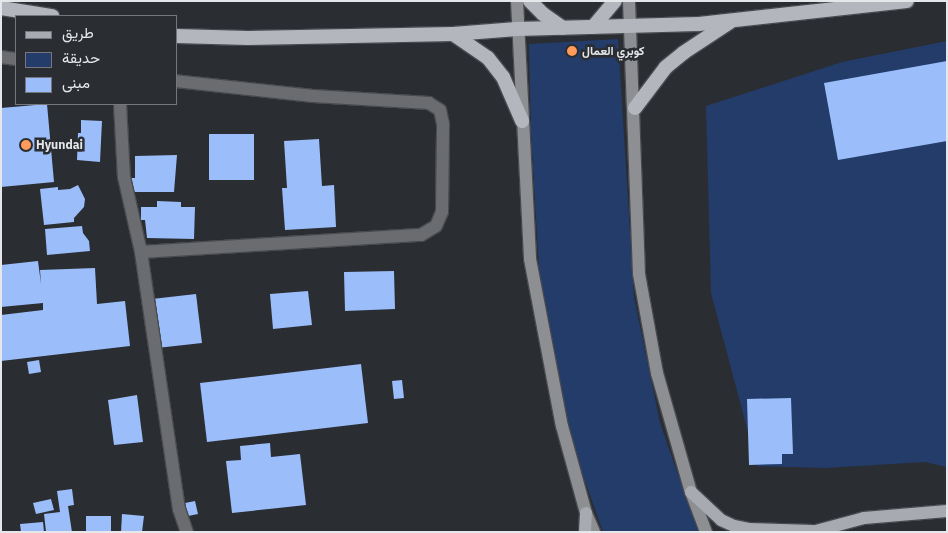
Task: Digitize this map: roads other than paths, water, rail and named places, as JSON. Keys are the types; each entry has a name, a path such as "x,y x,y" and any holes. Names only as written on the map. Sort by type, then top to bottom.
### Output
{"highway":[{"path":"530,1 543,14 563,28"},
{"path":"593,27 615,1"},
{"path":"178,36 248,38 453,34 517,29 630,26 732,21 908,1"},
{"path":"1,8 46,15"},
{"path":"635,108 666,67 683,53 732,21"},
{"path":"453,34 488,58 503,77 522,121"}],"main road":[{"path":"517,1 530,259 562,426 586,513 594,532"},
{"path":"630,1 639,274 657,373 691,492 706,532"},
{"path":"691,492 722,520 734,526 749,529 812,532 864,518 947,512"},
{"path":"585,532 586,513"}],"street":[{"path":"1,57 15,59"},
{"path":"141,252 421,235 436,226 442,212 443,124 440,110 429,103 313,96 178,81"},
{"path":"120,105 124,177 141,252 179,509 187,532"}],"place":[{"name":"كوبري العمال","path":"572,51"},
{"name":"Hyundai","path":"26,145"}]}
